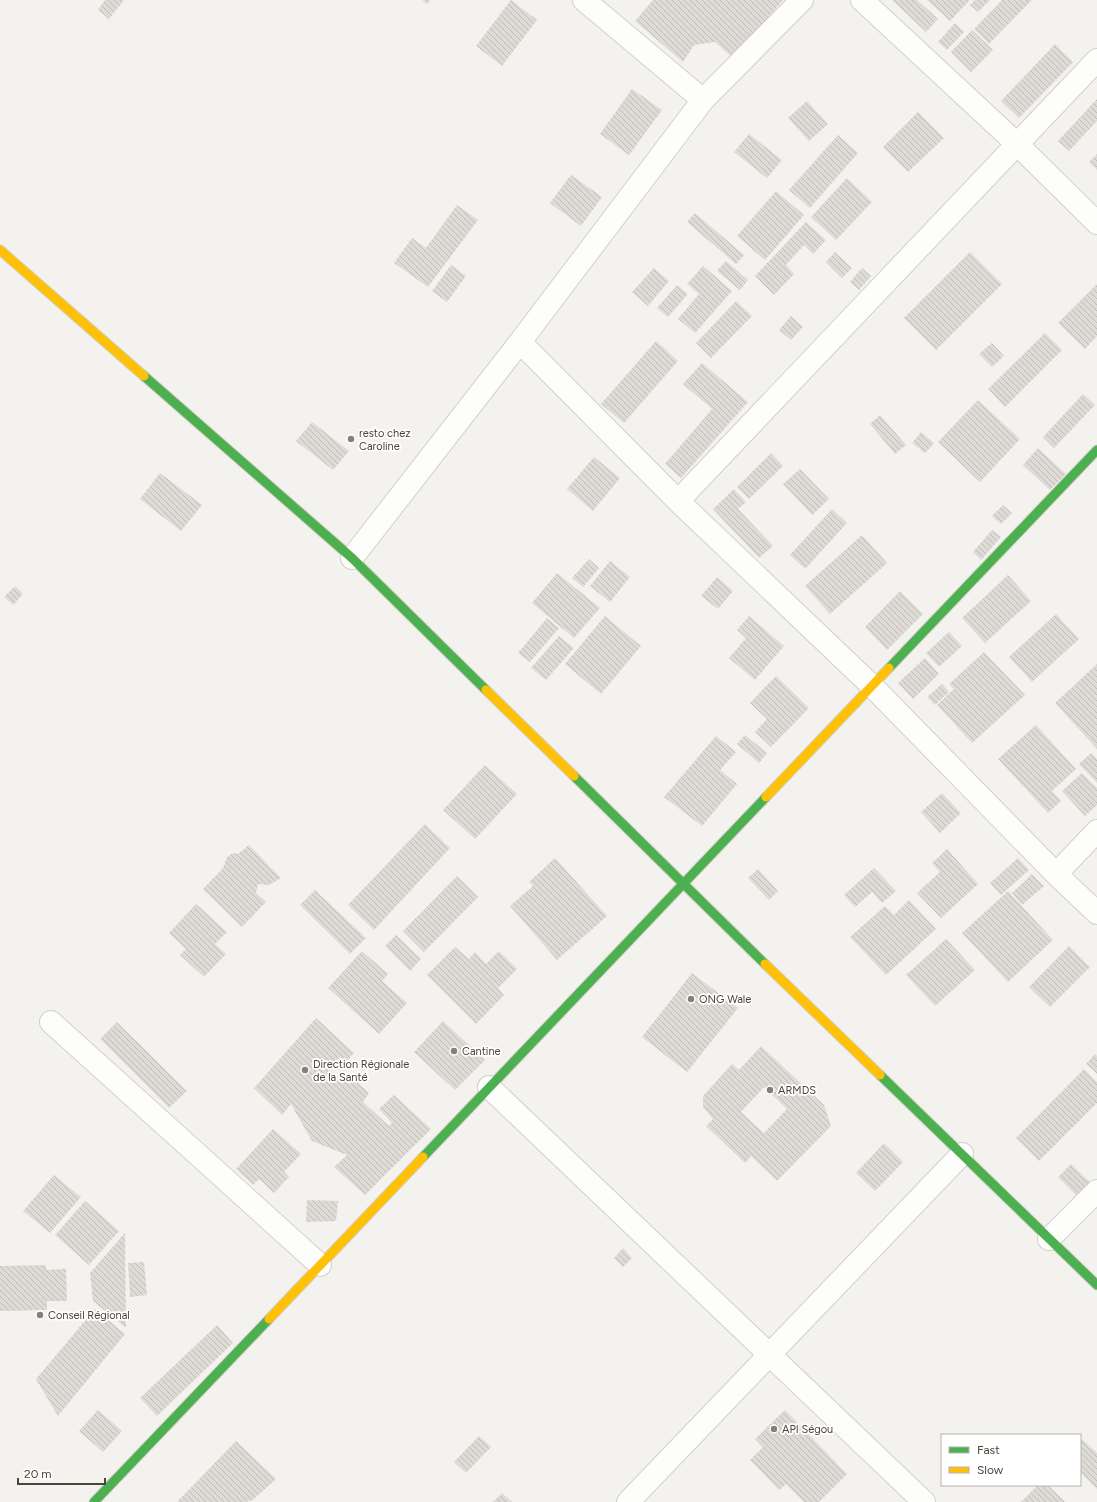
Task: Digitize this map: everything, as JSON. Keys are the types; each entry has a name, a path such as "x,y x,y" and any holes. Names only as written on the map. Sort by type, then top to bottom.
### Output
{"street":[{"path":"584,0 703,100"},
{"path":"352,558 520,342 703,100 802,0"},
{"path":"862,0 1017,144 1097,223"},
{"path":"678,501 1097,60"},
{"path":"0,250 352,558 683,884 1097,1285"},
{"path":"520,342 678,501 872,686 1056,874 1097,913"},
{"path":"94,1502 1097,450"},
{"path":"1056,874 1097,831"},
{"path":"51,1022 320,1265"},
{"path":"489,1087 924,1502"},
{"path":"628,1502 962,1154"},
{"path":"1049,1238 1097,1191"}],"building":[{"path":"105,0 124,0 109,19 98,10"},
{"path":"422,0 430,0 427,4"},
{"path":"511,0 537,20 502,66 476,46"},
{"path":"653,0 783,0 733,58 715,42 694,45 683,62 635,21"},
{"path":"892,0 917,0 938,19 926,32"},
{"path":"927,0 970,0 950,21"},
{"path":"975,0 990,0 978,12 970,5"},
{"path":"1002,0 1032,0 989,44 974,29"},
{"path":"955,23 964,32 947,50 938,42"},
{"path":"972,30 993,50 971,72 951,52"},
{"path":"1055,44 1073,62 1019,118 1001,101"},
{"path":"632,89 662,110 629,155 600,134"},
{"path":"1097,99 1097,121 1069,151 1058,141"},
{"path":"807,101 828,124 809,141 788,118"},
{"path":"918,112 944,138 908,172 883,147"},
{"path":"749,134 782,160 767,178 734,152"},
{"path":"838,135 858,153 810,208 789,190"},
{"path":"1097,154 1097,170 1089,162"},
{"path":"571,175 602,197 581,226 550,203"},
{"path":"847,178 872,202 836,240 811,217"},
{"path":"776,191 804,215 765,260 737,236"},
{"path":"457,205 478,220 428,287 394,263 412,238 426,248"},
{"path":"695,213 744,255 736,264 687,222"},
{"path":"806,222 826,240 813,254 804,245 786,265 794,274 774,295 755,276"},
{"path":"835,252 852,268 842,278 826,262"},
{"path":"970,252 1002,284 936,350 904,318"},
{"path":"726,261 748,280 740,290 717,271"},
{"path":"451,265 466,276 447,302 432,291"},
{"path":"703,266 732,291 695,333 678,319 699,294 687,284"},
{"path":"654,268 669,281 648,306 632,292"},
{"path":"862,268 871,276 859,290 850,282"},
{"path":"1097,284 1097,336 1085,349 1058,323"},
{"path":"677,285 688,294 668,317 657,308"},
{"path":"736,301 752,316 711,358 696,343"},
{"path":"791,316 803,327 791,340 779,330"},
{"path":"1045,333 1062,350 1005,407 988,389"},
{"path":"656,341 678,361 624,423 601,404"},
{"path":"992,343 1004,356 992,367 979,354"},
{"path":"702,363 748,402 681,478 665,464 712,409 683,384"},
{"path":"1083,394 1095,405 1054,448 1043,437"},
{"path":"978,400 1020,439 980,482 938,442"},
{"path":"880,415 906,445 895,454 870,424"},
{"path":"312,422 349,451 333,470 296,441"},
{"path":"921,432 934,443 925,453 912,443"},
{"path":"1038,448 1066,474 1050,490 1023,465"},
{"path":"771,453 783,466 749,499 737,487"},
{"path":"594,457 620,478 593,511 567,489"},
{"path":"800,469 829,499 812,515 783,484"},
{"path":"160,473 202,505 181,531 140,499"},
{"path":"734,489 746,502 738,509 773,546 759,558 713,509"},
{"path":"1003,505 1012,513 1001,524 992,516"},
{"path":"832,509 847,523 805,569 790,555"},
{"path":"992,530 1001,537 981,560 973,552"},
{"path":"862,535 887,563 830,614 805,586"},
{"path":"589,559 599,568 583,587 572,578"},
{"path":"610,561 630,577 610,602 590,586"},
{"path":"557,573 600,608 574,638 532,603"},
{"path":"1008,575 1031,601 985,643 962,618"},
{"path":"717,577 733,591 718,609 701,596"},
{"path":"15,586 23,594 13,605 4,597"},
{"path":"900,591 923,614 887,650 865,627"},
{"path":"1056,614 1079,639 1032,682 1009,657"},
{"path":"605,616 641,646 601,694 565,664"},
{"path":"749,616 784,646 755,680 729,658 746,638 737,630"},
{"path":"547,618 559,628 530,662 518,653"},
{"path":"949,632 962,646 939,667 926,653"},
{"path":"559,636 574,648 546,680 531,668"},
{"path":"984,652 1025,695 972,743 937,705 954,689 949,684"},
{"path":"925,658 939,674 913,699 898,683"},
{"path":"1097,664 1097,749 1055,703"},
{"path":"776,676 809,708 771,747 755,732 767,719 750,703"},
{"path":"942,684 949,692 935,705 927,697"},
{"path":"1036,725 1076,769 1052,791 1061,801 1048,813 998,759"},
{"path":"745,735 767,753 759,763 737,744"},
{"path":"716,736 736,752 720,770 737,784 702,826 664,797"},
{"path":"1091,753 1097,759 1097,783 1079,764"},
{"path":"485,765 517,794 475,839 443,810"},
{"path":"1082,773 1097,788 1097,805 1085,816 1062,791"},
{"path":"942,793 961,813 940,833 921,812"},
{"path":"425,824 450,848 374,930 348,905"},
{"path":"249,845 281,878 269,885 258,884 256,893 266,902 242,927 203,889 223,868 227,857 233,853 238,854"},
{"path":"947,849 978,884 941,918 917,893 940,872 932,863"},
{"path":"555,858 607,916 557,960 510,906 533,886 529,882"},
{"path":"1018,858 1029,870 1001,895 990,883"},
{"path":"874,868 896,891 882,903 872,892 855,907 844,895"},
{"path":"758,869 778,891 769,900 748,878"},
{"path":"1032,874 1044,886 1022,905 1012,893"},
{"path":"457,876 478,897 424,952 403,931"},
{"path":"315,890 366,938 350,954 300,905"},
{"path":"1008,891 1053,940 1008,982 962,933"},
{"path":"909,900 936,929 886,975 850,937 885,906 894,915"},
{"path":"196,904 227,932 215,944 226,954 204,977 180,955 186,949 169,933"},
{"path":"396,935 421,959 410,971 385,946"},
{"path":"946,939 975,970 935,1006 906,975"},
{"path":"1069,946 1090,967 1050,1007 1029,987"},
{"path":"455,947 469,959 475,952 486,964 499,951 517,969 498,988 504,995 476,1024 427,975"},
{"path":"362,951 388,974 382,981 407,1003 379,1034 328,988"},
{"path":"692,973 738,1008 687,1072 642,1037"},
{"path":"316,1018 354,1053 339,1070 327,1060 324,1064 340,1080 347,1073 369,1093 363,1102 389,1126 392,1123 379,1109 394,1095 431,1129 365,1195 334,1167 347,1155 312,1141 291,1104 282,1115 254,1088"},
{"path":"443,1021 485,1060 455,1090 414,1052"},
{"path":"117,1022 187,1091 169,1108 100,1039"},
{"path":"761,1046 824,1105 831,1126 777,1181 751,1156 745,1163 706,1126 713,1119 703,1107 703,1096 732,1064 739,1070","holes":["764,1087 787,1109 764,1133 741,1112"]},
{"path":"1095,1054 1097,1056 1097,1074 1086,1064"},
{"path":"1084,1069 1097,1082 1097,1103 1039,1161 1016,1138"},
{"path":"273,1129 301,1154 284,1172 289,1177 274,1193 259,1179 253,1185 236,1169"},
{"path":"884,1143 903,1162 875,1191 856,1173"},
{"path":"1071,1164 1093,1185 1079,1198 1058,1177"},
{"path":"54,1175 81,1197 50,1233 23,1211"},
{"path":"307,1200 338,1201 336,1221 306,1222"},
{"path":"85,1201 119,1231 89,1265 55,1235"},
{"path":"125,1233 126,1328 93,1301 90,1273"},
{"path":"623,1248 632,1258 623,1267 614,1258"},
{"path":"144,1262 147,1295 130,1297 128,1263"},
{"path":"46,1265 46,1270 66,1269 67,1301 47,1301 47,1310 0,1311 0,1266"},
{"path":"95,1309 125,1334 58,1416 36,1379"},
{"path":"217,1325 233,1343 157,1416 140,1398"},
{"path":"98,1410 122,1431 103,1452 79,1431"},
{"path":"785,1410 847,1474 819,1502 804,1502 786,1484 779,1490 750,1460 763,1447 755,1439"},
{"path":"479,1436 491,1447 466,1473 454,1462"},
{"path":"1082,1439 1097,1453 1097,1489 1081,1473"},
{"path":"236,1441 276,1479 253,1500 246,1502 177,1502"},
{"path":"1037,1486 1049,1486 1065,1502 1021,1502"},
{"path":"502,1493 512,1502 493,1502"}],"traffic: fast":[{"path":"144,376 352,558 486,690"},
{"path":"889,668 1097,450"},
{"path":"574,776 765,964"},
{"path":"423,1157 766,797"},
{"path":"880,1075 1097,1285"},
{"path":"94,1502 269,1319"}],"traffic: slow":[{"path":"0,250 144,376"},
{"path":"766,797 889,668"},
{"path":"486,690 574,776"},
{"path":"765,964 880,1075"},
{"path":"269,1319 423,1157"}],"place":[{"name":"resto chez Caroline","path":"351,439"},
{"name":"ONG Wale","path":"691,999"},
{"name":"Cantine","path":"454,1051"},
{"name":"Direction Régionale de la Santé","path":"305,1070"},
{"name":"ARMDS","path":"770,1090"},
{"name":"Conseil Régional","path":"40,1315"},
{"name":"API Ségou","path":"774,1429"}]}
